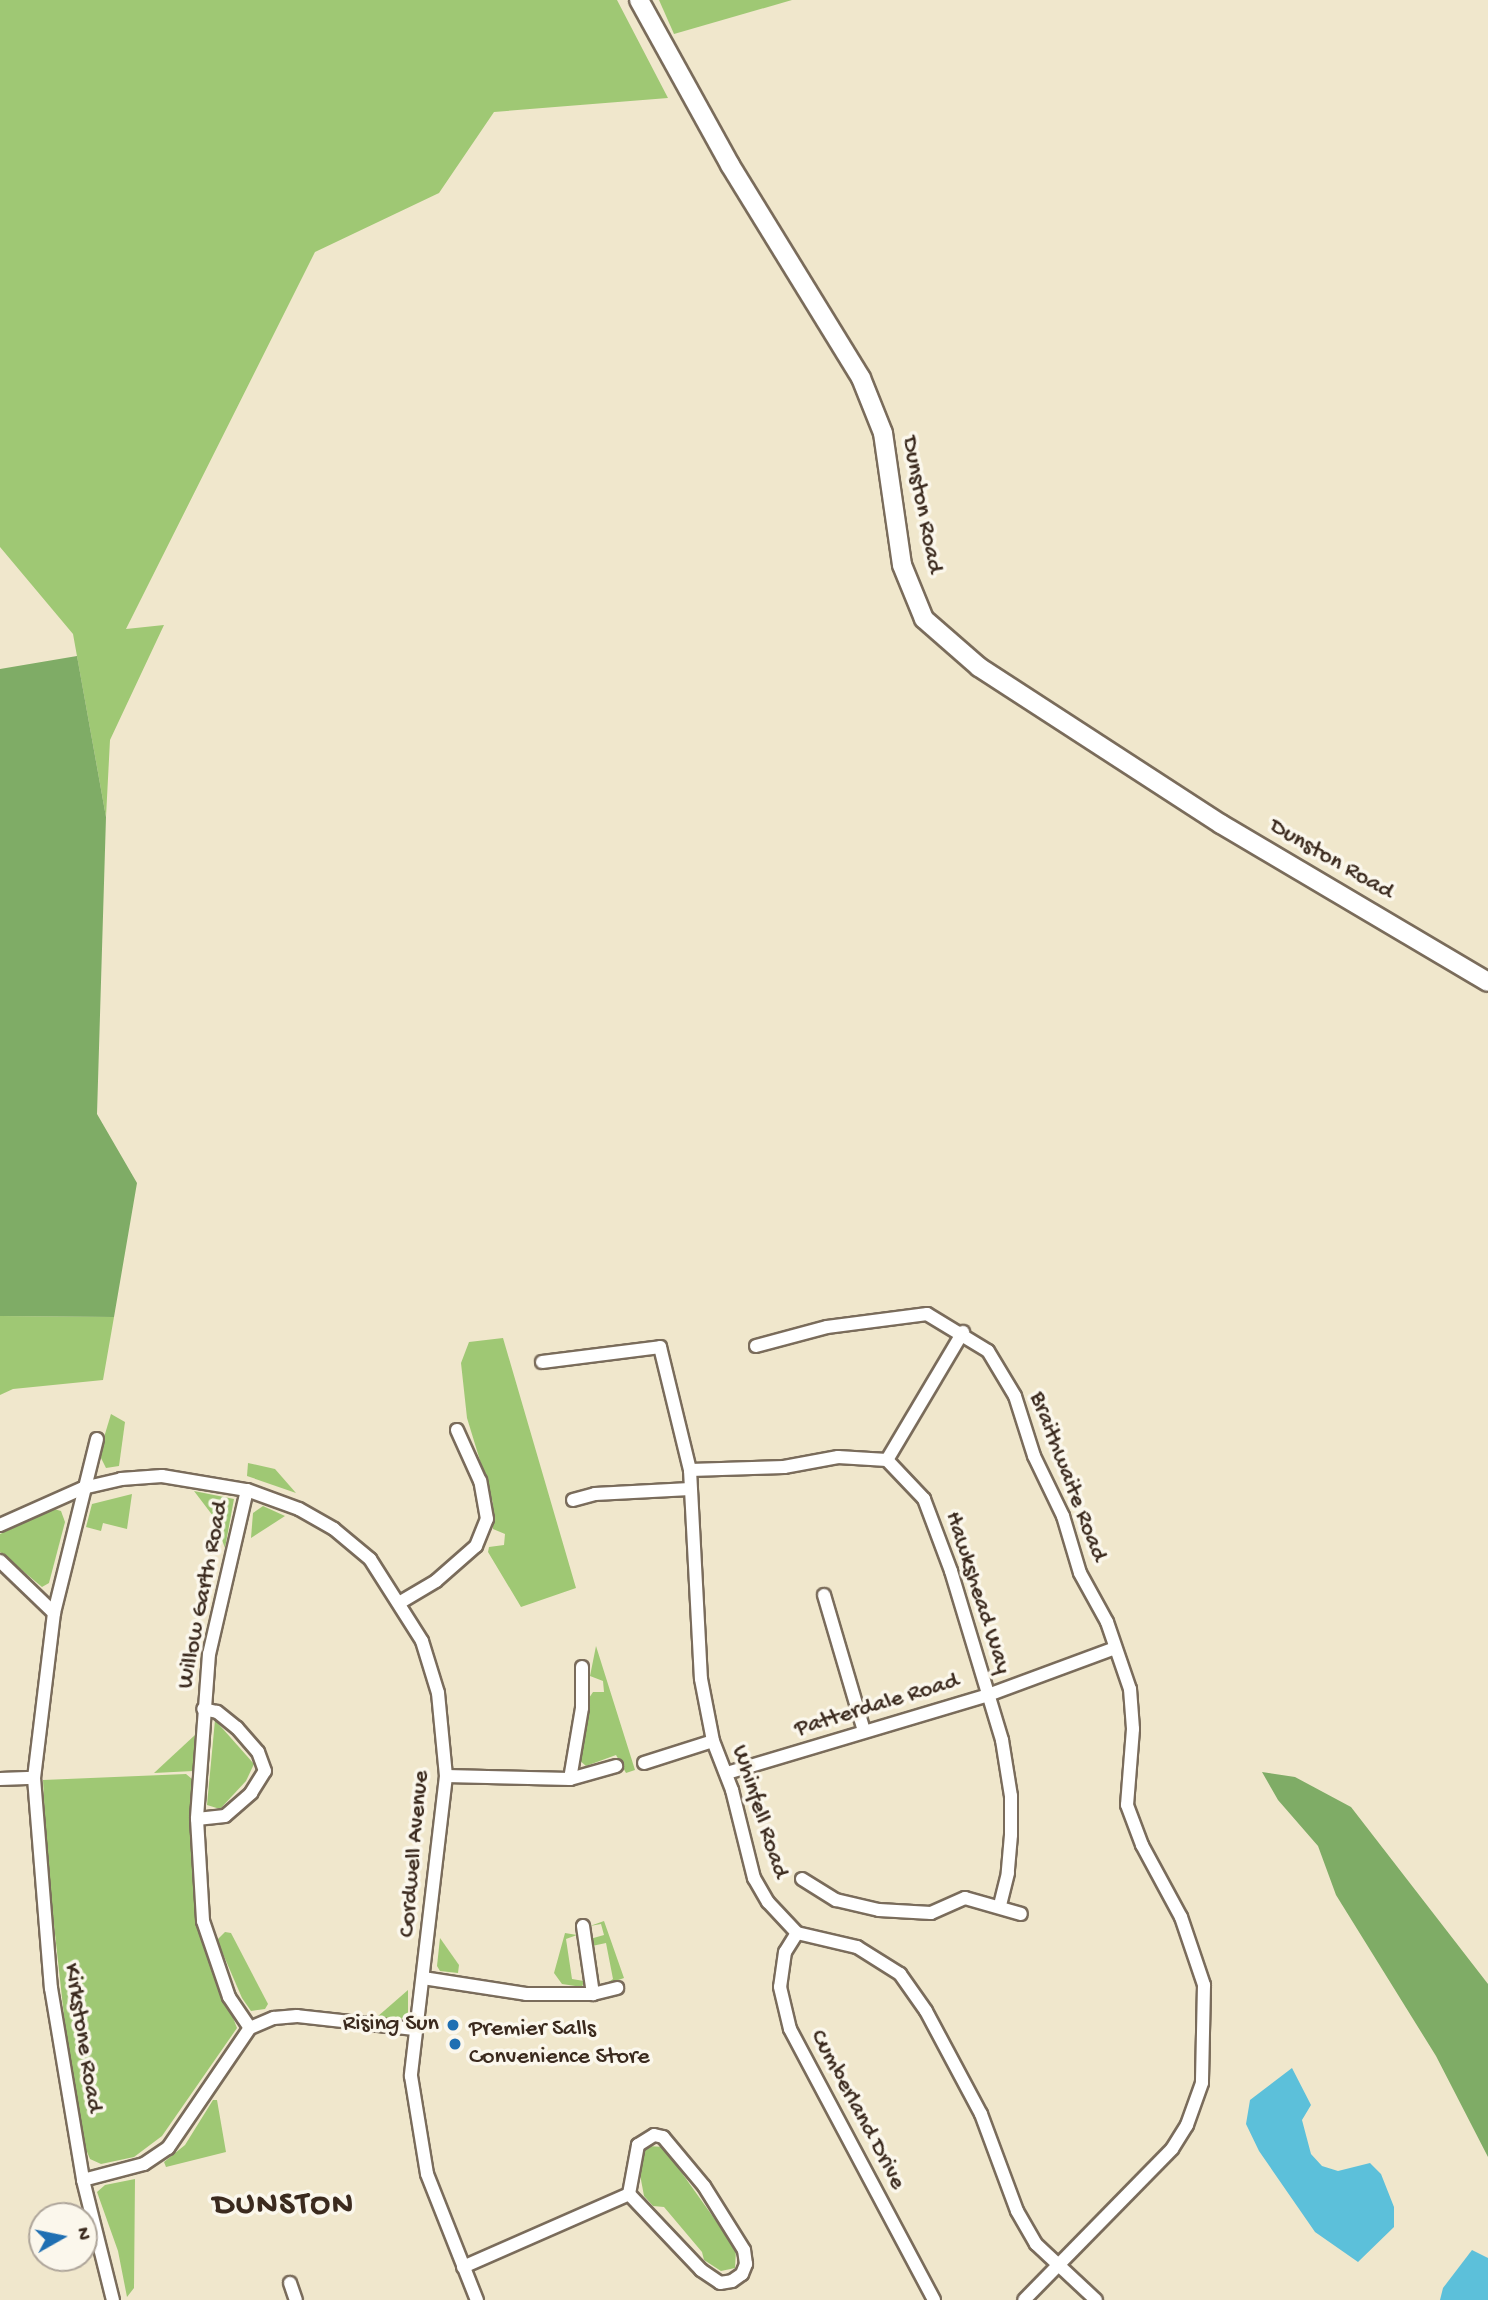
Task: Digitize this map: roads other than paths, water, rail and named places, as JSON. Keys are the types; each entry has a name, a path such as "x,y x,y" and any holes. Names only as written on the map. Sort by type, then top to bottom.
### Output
{"main road":[{"name":"Dunston Road","path":"639,0 730,165 861,378 883,433 902,565 924,619 979,667 1221,824 1488,982"}],"street":[{"name":"Braithwaite Road","path":"756,1346 827,1327 927,1314 963,1332 988,1351 1015,1396 1034,1456 1063,1516 1080,1573 1115,1648 1130,1689 1133,1729 1127,1805 1142,1845 1181,1917 1204,1985 1206,2055 1194,2108 1172,2149 1024,2300"},
{"path":"690,1470 784,1466 838,1457 887,1460 963,1332"},
{"name":"Whinfell Road","path":"542,1363 660,1347 690,1470 693,1603 701,1679 713,1741 727,1773 754,1878 768,1902 797,1933"},
{"path":"398,1604 436,1581 476,1546 487,1519 480,1480 457,1430"},
{"name":"Kirkstone Road","path":"97,1439 54,1613 34,1778 51,1988 83,2180 113,2300"},
{"name":"Hawkshead Way","path":"887,1460 924,1499 934,1519 988,1695 1011,1796 1008,1873 1000,1905"},
{"name":"Cordwell Avenue","path":"0,1525 83,1488 162,1476 247,1490 299,1509 334,1529 370,1559 422,1641 438,1693 446,1776 411,2076 419,2140 438,2207 477,2300"},
{"path":"573,1500 595,1493 690,1489"},
{"name":"Willow Garth Road","path":"247,1490 212,1638 202,1709 197,1819 203,1921 229,1997 250,2028"},
{"path":"0,1561 54,1613"},
{"path":"824,1595 864,1731"},
{"name":"Patterdale Road","path":"727,1773 988,1695 1115,1648"},
{"path":"570,1779 582,1707 582,1667"},
{"name":"Willow Garth Road","path":"197,1819 225,1816 251,1793 265,1771 258,1752 237,1728 217,1712 202,1709"},
{"path":"644,1763 713,1741"},
{"path":"446,1776 570,1779 616,1766"},
{"path":"0,1779 34,1778"},
{"path":"802,1879 836,1900 879,1910 931,1913 965,1898 1000,1905 1021,1914"},
{"path":"583,1926 593,1994"},
{"path":"797,1933 857,1947 900,1973 926,2011 981,2114 1017,2211 1036,2244 1096,2300"},
{"name":"Cumberland Drive","path":"797,1933 785,1952 781,1978 783,2008 790,2029 934,2300"},
{"path":"423,1978 526,1994 593,1994 617,1988"},
{"path":"83,2180 144,2164 168,2148 250,2028 274,2018 297,2016 415,2029"},
{"path":"654,2135 663,2137 704,2186 744,2250 747,2264 742,2274 732,2281 720,2283 701,2270 629,2194 638,2145 654,2135"},
{"path":"463,2267 629,2194"},
{"path":"290,2283 296,2300"}],"water":[{"path":"1292,2068 1311,2105 1302,2120 1311,2154 1322,2166 1338,2171 1370,2163 1381,2174 1394,2207 1394,2227 1358,2262 1315,2232 1259,2151 1246,2124 1250,2100"},
{"path":"1472,2250 1488,2258 1488,2300 1440,2300 1443,2288"}],"place":[{"name":"Rising Sun","path":"453,2025"},
{"name":"Premier Salls Convenience Store","path":"455,2044"}],"district":[{"name":"DUNSTON","path":"284,2206"}]}
